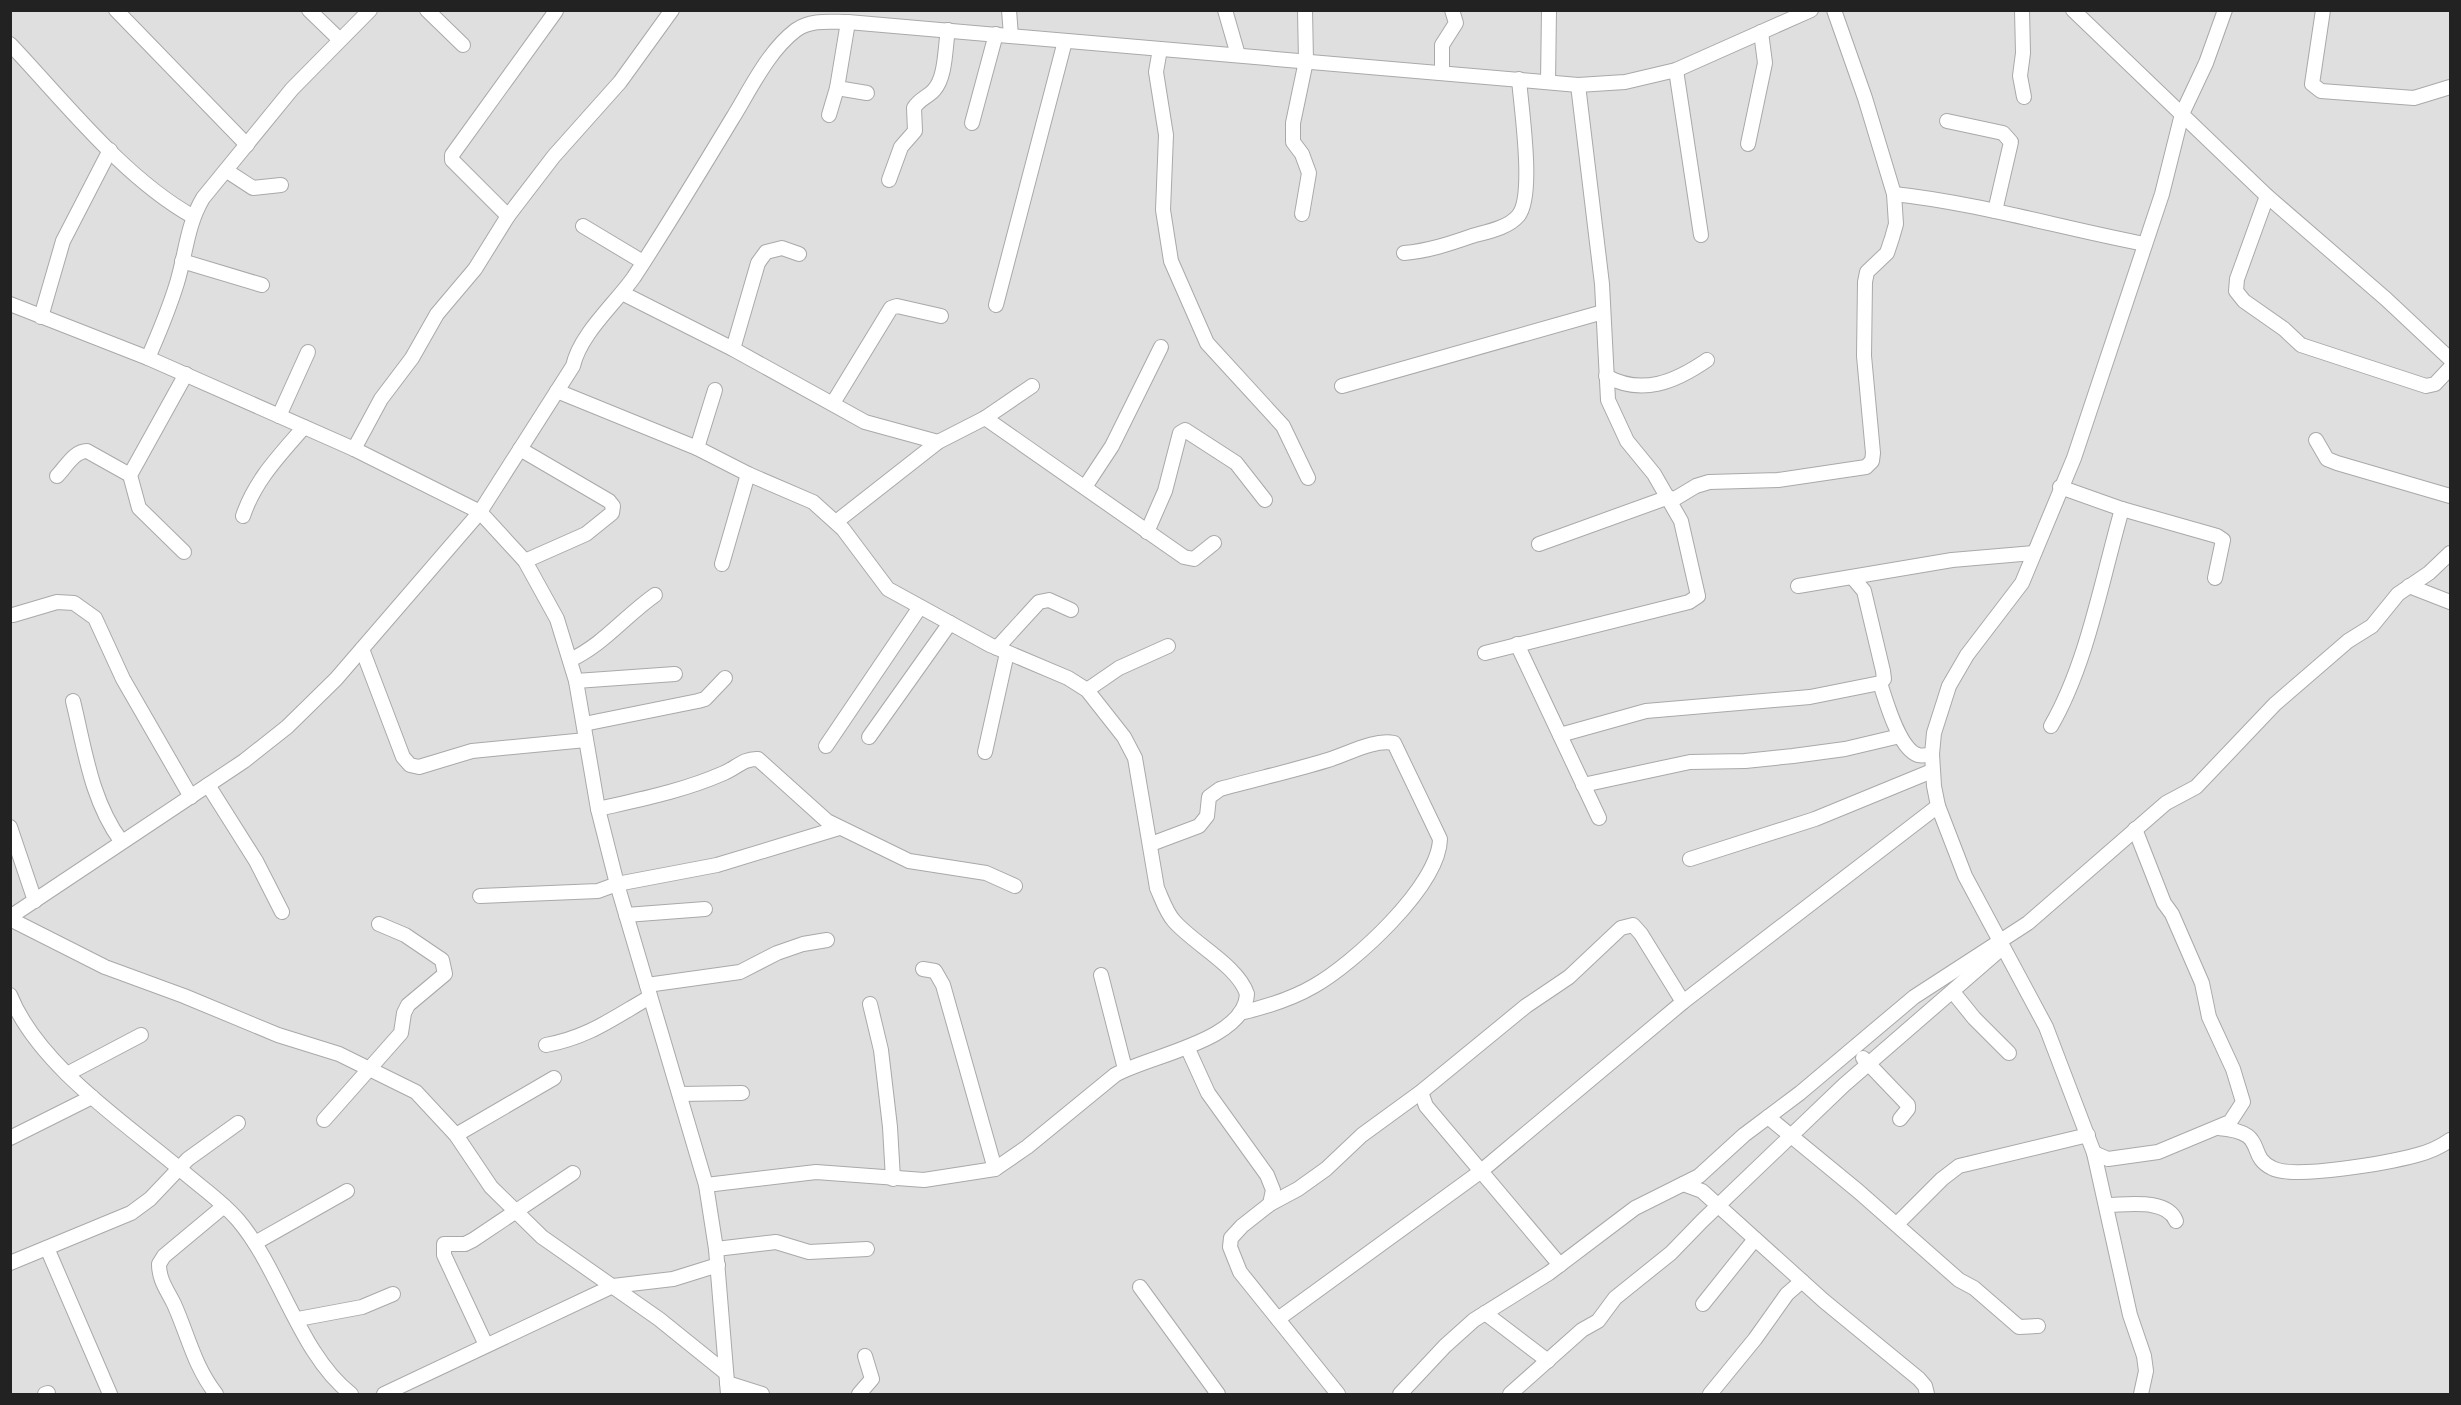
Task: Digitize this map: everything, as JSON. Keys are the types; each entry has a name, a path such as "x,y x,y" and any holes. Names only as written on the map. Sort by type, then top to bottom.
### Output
{"street":[{"path":"116,10 248,145"},
{"path":"309,10 339,39"},
{"path":"148,358 165,320 192,216 203,198 292,89 370,10"},
{"path":"427,10 463,45"},
{"path":"354,449 381,399 412,358 437,314 475,269 508,216 554,156 620,82 672,10"},
{"path":"1009,10 1011,36"},
{"path":"1225,10 1238,55"},
{"path":"1302,214 1309,173 1302,154 1293,142 1293,123 1306,61 1305,10"},
{"path":"1442,72 1442,45 1456,23 1452,10"},
{"path":"1548,82 1549,10"},
{"path":"762,1395 732,1387 659,1319 542,1237 491,1187 456,1135 416,1092 339,1054 269,1032 184,996 116,972 10,918 121,841 208,785 287,727 336,679 480,513 573,366 582,342 622,293 643,262 766,64 796,30 818,16 848,22 1578,85 1625,82 1676,70 1811,10"},
{"path":"1539,544 1670,499 1709,482 1778,480 1866,467 1872,461 1864,356 1865,282 1867,272 1887,253 1896,224 1893,194 1865,98 1834,10"},
{"path":"2022,10 2023,53 2019,76 2024,97"},
{"path":"2073,10 2266,196 2386,299 2451,359"},
{"path":"2141,1395 2146,1371 2144,1356 2130,1315 2094,1153 2046,1027 1965,876 1938,806 1932,771 1932,754 1934,733 1949,686 1967,655 2022,583 2074,458 2170,166 2182,114 2206,63 2225,10"},
{"path":"2323,10 2312,77 2312,84 2321,91 2414,98 2451,87"},
{"path":"508,216 470,176 456,166 452,155 556,11"},
{"path":"829,115 837,88 848,22"},
{"path":"889,180 901,147 915,131 914,108 923,97 935,89 939,80 948,30"},
{"path":"1748,144 1765,63 1761,33"},
{"path":"972,123 996,34"},
{"path":"996,305 1065,41"},
{"path":"10,44 110,150 158,192 192,216"},
{"path":"1160,49 1156,72 1166,135 1163,210 1171,261 1208,343 1283,426 1308,478"},
{"path":"1676,70 1701,235"},
{"path":"1404,253 1441,247 1506,225 1520,214 1525,200 1526,174 1519,80"},
{"path":"1485,653 1697,598 1698,588 1687,538 1670,499 1654,474 1627,441 1608,400 1603,312 1578,85"},
{"path":"837,88 867,93"},
{"path":"1947,121 2009,136 2011,142 1995,211"},
{"path":"41,317 63,241 110,150"},
{"path":"227,171 253,188 281,185"},
{"path":"1893,194 1995,211 2057,227 2145,244"},
{"path":"2266,196 2237,279 2236,291 2244,301 2284,329 2301,345 2426,386 2435,384 2451,368"},
{"path":"583,226 643,262"},
{"path":"733,349 758,263 766,252 782,248 799,254"},
{"path":"182,261 262,285"},
{"path":"622,293 879,427 938,442"},
{"path":"11,306 148,358 354,449 480,513 525,561 557,619 570,660 576,681 598,808 616,884 706,1185 732,1387"},
{"path":"833,403 891,308 897,306 940,316"},
{"path":"1342,386 1603,312"},
{"path":"1085,487 1112,446 1161,347"},
{"path":"279,416 308,352"},
{"path":"1606,376 1633,387 1658,384 1688,374 1707,360"},
{"path":"184,552 139,508 130,475 186,374"},
{"path":"836,522 938,442 985,418 1032,386"},
{"path":"697,448 716,390"},
{"path":"557,391 697,448 824,509 882,584 920,607 1002,650 1068,678 1087,690 1124,737 1136,758 1158,888 1164,905 1173,921 1243,984 1247,1000 1240,1013 1225,1027 1188,1048 1125,1069 1096,1089 1027,1147 995,1169 924,1180 816,1172 706,1185"},
{"path":"985,418 1189,560 1199,556 1214,543"},
{"path":"243,516 250,495 260,478 304,427"},
{"path":"1147,532 1165,491 1180,433 1185,430 1236,463 1265,500"},
{"path":"2316,440 2327,459 2451,495"},
{"path":"520,449 609,501 613,506 612,513 586,534 525,561"},
{"path":"57,476 82,451 87,451 130,475"},
{"path":"722,564 748,474"},
{"path":"2060,487 2223,540 2215,578"},
{"path":"2051,726 2064,703 2079,665 2122,509"},
{"path":"1400,1395 1444,1346 1485,1313 1560,1265 1635,1208 1699,1176 1726,1150 1854,1049 1914,997 2000,944 2028,923 2174,797 2196,787 2275,704 2348,641 2372,626 2390,602 2451,553"},
{"path":"1798,586 1952,560 2034,554"},
{"path":"1863,591 1868,575"},
{"path":"1560,735 1646,711 1810,697 1880,683 1884,679 1883,671 1863,591 1853,578"},
{"path":"2409,586 2451,602"},
{"path":"570,660 588,652 631,611 655,595"},
{"path":"985,752 1002,650 1039,602 1049,600 1071,610"},
{"path":"13,615 57,602 74,603 95,618 123,679 191,797"},
{"path":"826,746 920,607"},
{"path":"869,737 950,623"},
{"path":"1517,644 1599,818"},
{"path":"1087,690 1119,668 1168,646"},
{"path":"362,649 403,757 410,765 419,766 472,751 586,740"},
{"path":"576,681 675,674"},
{"path":"584,724 705,699 725,678"},
{"path":"1880,683 1900,736 1911,751 1920,756 1932,754"},
{"path":"73,701 97,800 107,822 121,841"},
{"path":"1583,785 1690,762 1745,761 1793,756 1845,749 1900,736"},
{"path":"1151,844 1199,826 1207,816 1209,797 1220,789 1386,741 1394,743 1440,839 1431,871 1419,889 1364,950 1315,986 1277,1004 1240,1013"},
{"path":"598,808 689,788 745,761 758,759 839,828 909,861 986,873 1015,886"},
{"path":"1690,859 1815,819 1932,771"},
{"path":"208,785 256,861 282,912"},
{"path":"1278,1319 1480,1172 1683,1002 1938,806"},
{"path":"10,827 35,901"},
{"path":"480,896 598,891 616,884 717,865 839,828"},
{"path":"2094,1153 2108,1159 2158,1152 2230,1122 2242,1102 2241,1091 2209,1017 2202,983 2172,914 2164,903 2135,829"},
{"path":"2121,841 2140,844"},
{"path":"626,915 705,909"},
{"path":"324,1120 401,1033 404,1013 408,1005 445,974 442,960 405,934 379,924"},
{"path":"1338,1395 1240,1272 1230,1247 1231,1238 1237,1231 1271,1197 1290,1193 1311,1181 1362,1136 1409,1101 1424,1099 1526,1006 1569,977 1621,928 1633,925 1641,934 1683,1002"},
{"path":"546,1045 582,1036 649,991 740,972 777,953 803,944 827,940"},
{"path":"1510,1395 1582,1330 1598,1321 1615,1298 1671,1253 1718,1205 1868,1063 1953,992 2000,944"},
{"path":"922,969 939,974 995,1169"},
{"path":"1101,975 1125,1069"},
{"path":"1953,992 1974,1018 2009,1053"},
{"path":"11,999 31,1031 67,1074 224,1206 255,1243 275,1282 324,1364 351,1395"},
{"path":"870,1004 881,1050 893,1179"},
{"path":"67,1074 141,1035"},
{"path":"1188,1048 1208,1093 1267,1174 1271,1197"},
{"path":"1854,1049 1908,1105 1908,1109 1900,1119"},
{"path":"456,1135 554,1078"},
{"path":"680,1094 742,1093"},
{"path":"10,1138 92,1097"},
{"path":"1424,1099 1480,1172 1560,1265"},
{"path":"1768,1117 1897,1224 1959,1280 1974,1288 2019,1327 2038,1326"},
{"path":"10,1263 131,1212 150,1199 188,1158 238,1123"},
{"path":"2218,1128 2246,1134 2254,1142 2267,1166 2275,1170 2290,1172 2349,1168 2389,1161 2432,1151 2451,1140"},
{"path":"1897,1224 1942,1179 1959,1167 2088,1135"},
{"path":"2099,1171 2108,1159"},
{"path":"486,1345 443,1249 444,1244 450,1242 465,1244 473,1240 517,1213 573,1173"},
{"path":"1699,1176 1702,1191"},
{"path":"1683,1184 1702,1191 1802,1281 1919,1379 1925,1386 1927,1395"},
{"path":"255,1243 347,1191"},
{"path":"2107,1205 2164,1208 2174,1215 2176,1221"},
{"path":"216,1395 197,1368 174,1305 163,1285 159,1264 164,1256 224,1206"},
{"path":"1703,1304 1755,1239"},
{"path":"716,1249 776,1242 808,1252 867,1249"},
{"path":"47,1248 110,1395"},
{"path":"384,1395 613,1286 673,1279 717,1265"},
{"path":"1710,1395 1788,1294 1802,1281"},
{"path":"1140,1287 1218,1395"},
{"path":"298,1319 354,1309 393,1294"},
{"path":"1485,1313 1548,1361"},
{"path":"859,1395 872,1380 866,1356"}],"shaded area":[{"path":"11,11 2450,11 2450,1394 11,1394"}]}
